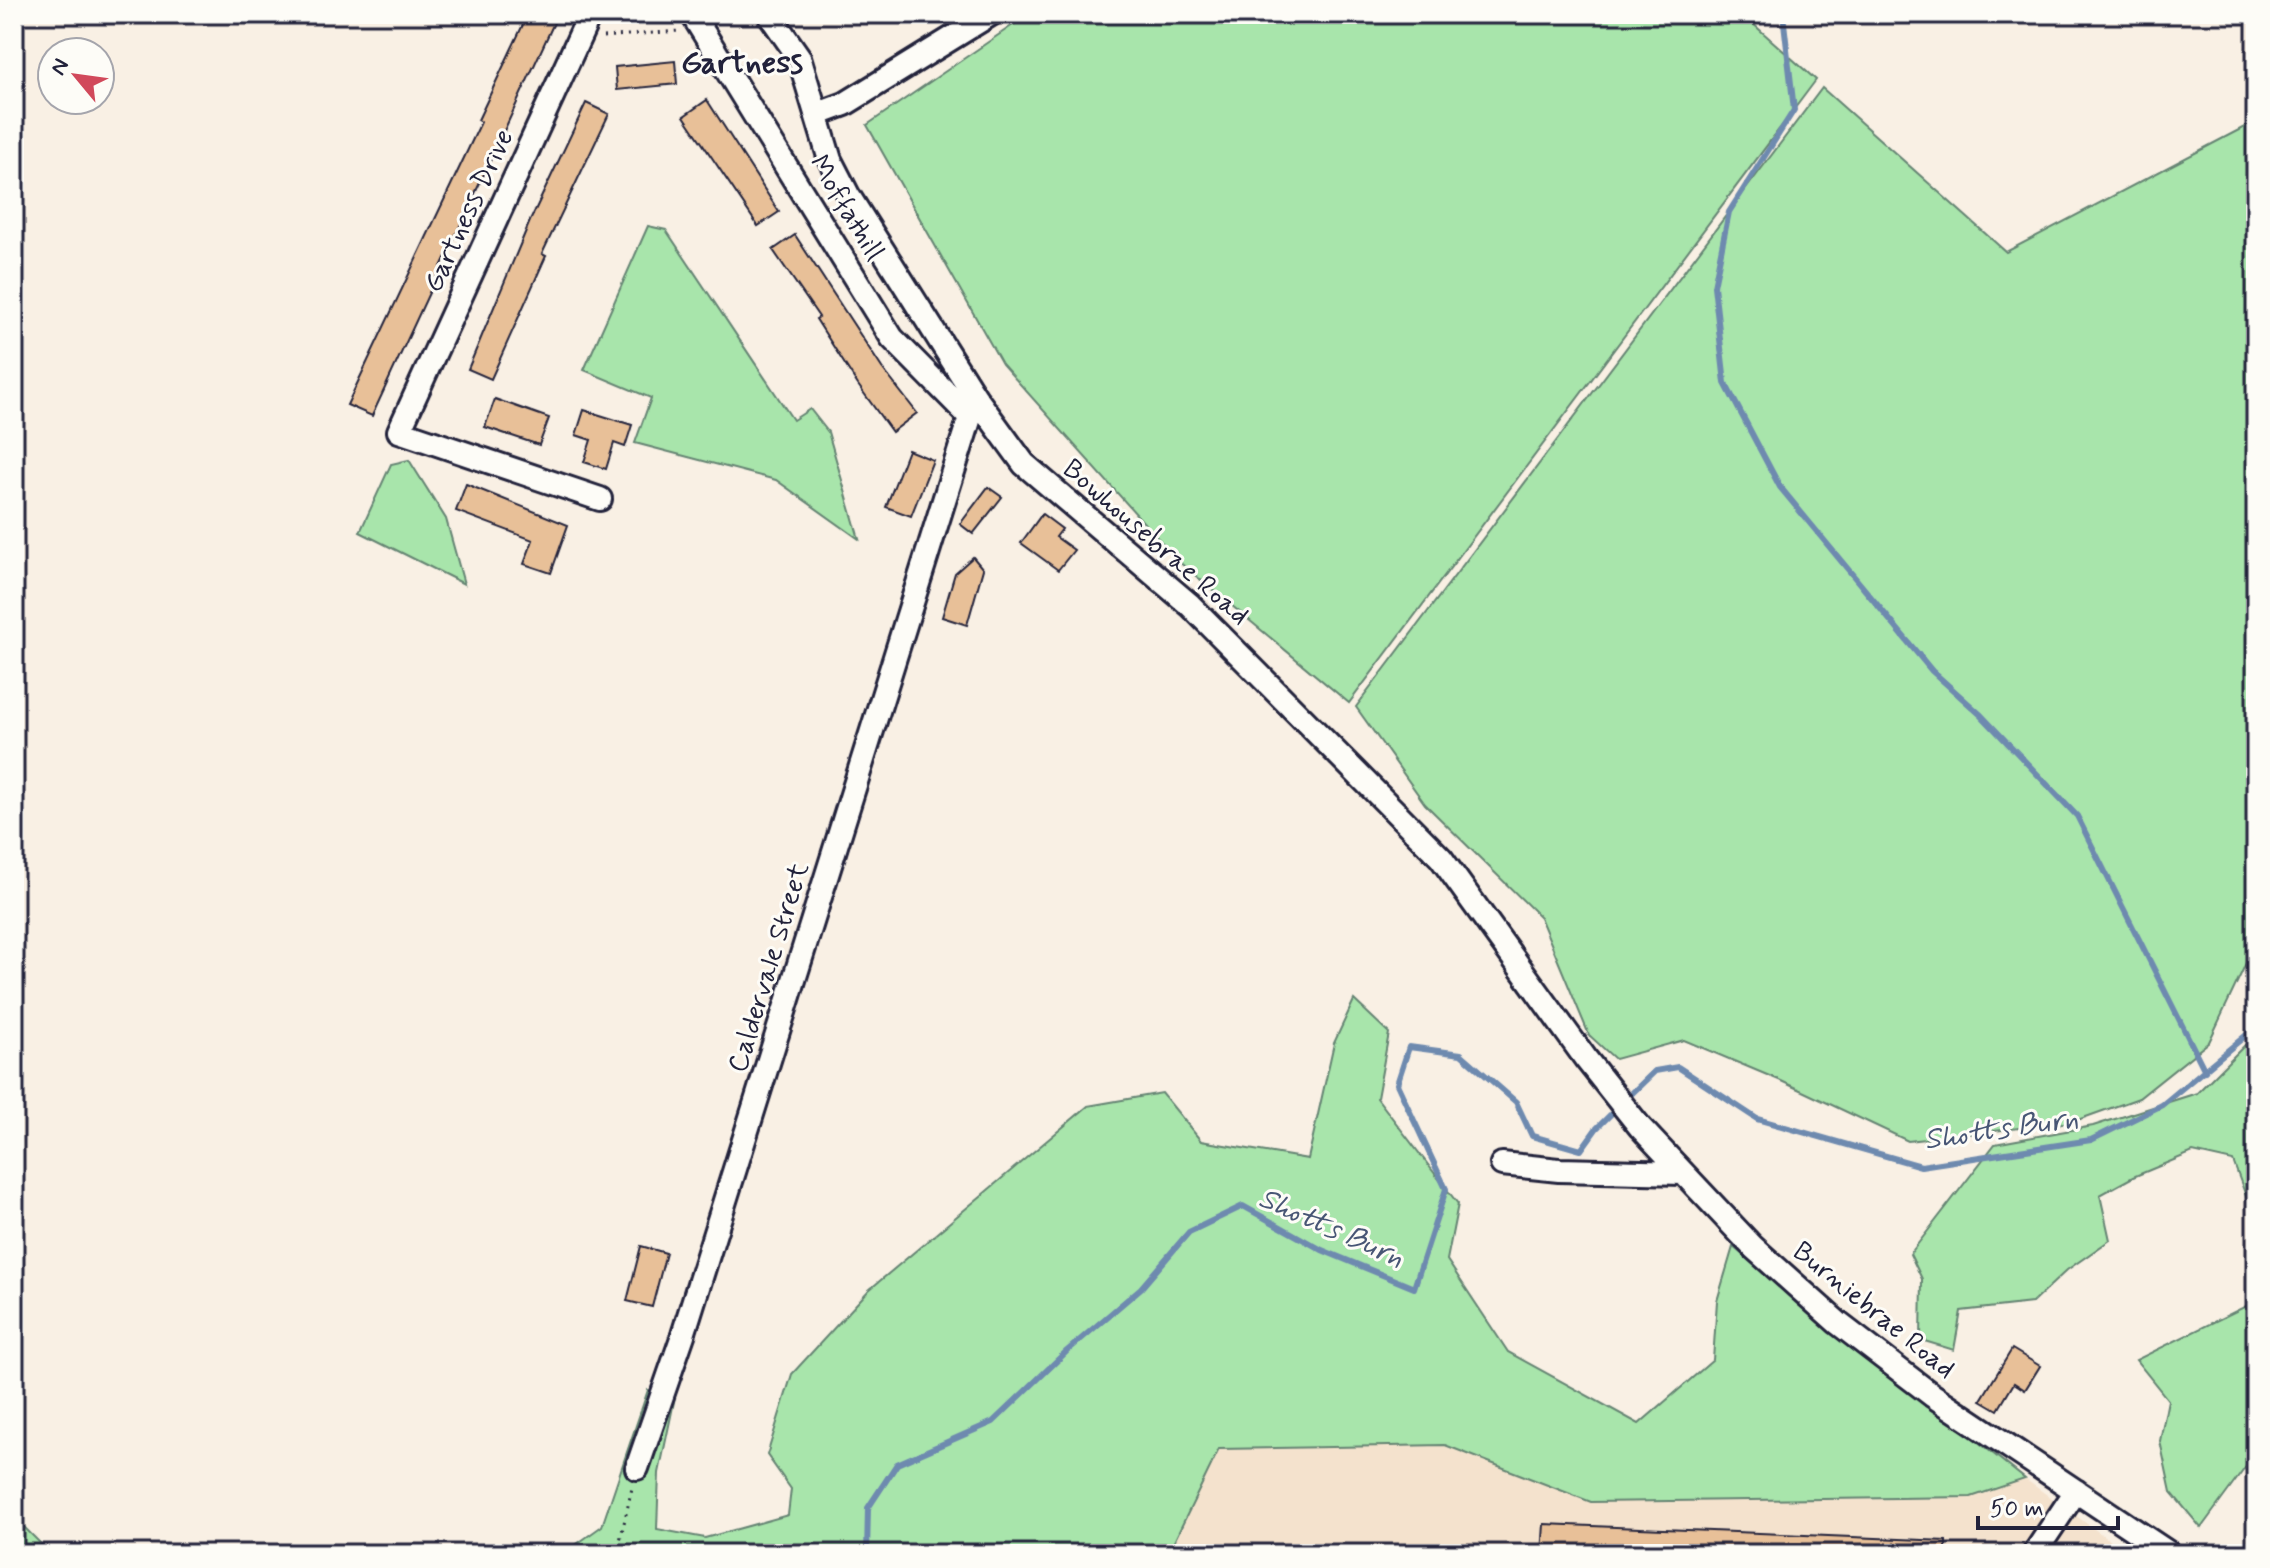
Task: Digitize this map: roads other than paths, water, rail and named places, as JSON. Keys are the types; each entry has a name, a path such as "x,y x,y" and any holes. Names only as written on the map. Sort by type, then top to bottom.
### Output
{"street":[{"name":"Gartness Drive","path":"590,14 399,431 600,499"},
{"name":"Bowhousebrae Road","path":"769,14 799,57 830,160 848,195 973,408 1024,464 1190,605 1441,858 1586,1059"},
{"path":"818,114 845,104 991,14"},
{"name":"Moffathill","path":"698,21 892,338 973,408"},
{"name":"Caldervale Street","path":"637,1468 683,1335 973,408"},
{"name":"Burniebrae Road","path":"1586,1059 1640,1127 1753,1247 1838,1323 1932,1395 2170,1554"},
{"path":"1502,1164 1559,1170 1683,1173"},
{"path":"2034,1554 2076,1491"}],"waterway":[{"path":"1783,14 1794,110 1729,212 1714,286 1725,383 1780,487 1932,671 1981,715 2077,816 2205,1071"},
{"name":"Shotts Burn","path":"1625,1100 1655,1071 1678,1067 1757,1119 1921,1166 2091,1140 2162,1105 2256,1027"},
{"name":"Shotts Burn","path":"867,1554 868,1508 897,1464 993,1422 1067,1351 1141,1288 1189,1232 1243,1206 1322,1250 1414,1288 1446,1189 1397,1084 1409,1047 1461,1054 1516,1102 1532,1136 1581,1150 1617,1108"}],"district":[{"name":"Gartness","path":"742,61"}]}
